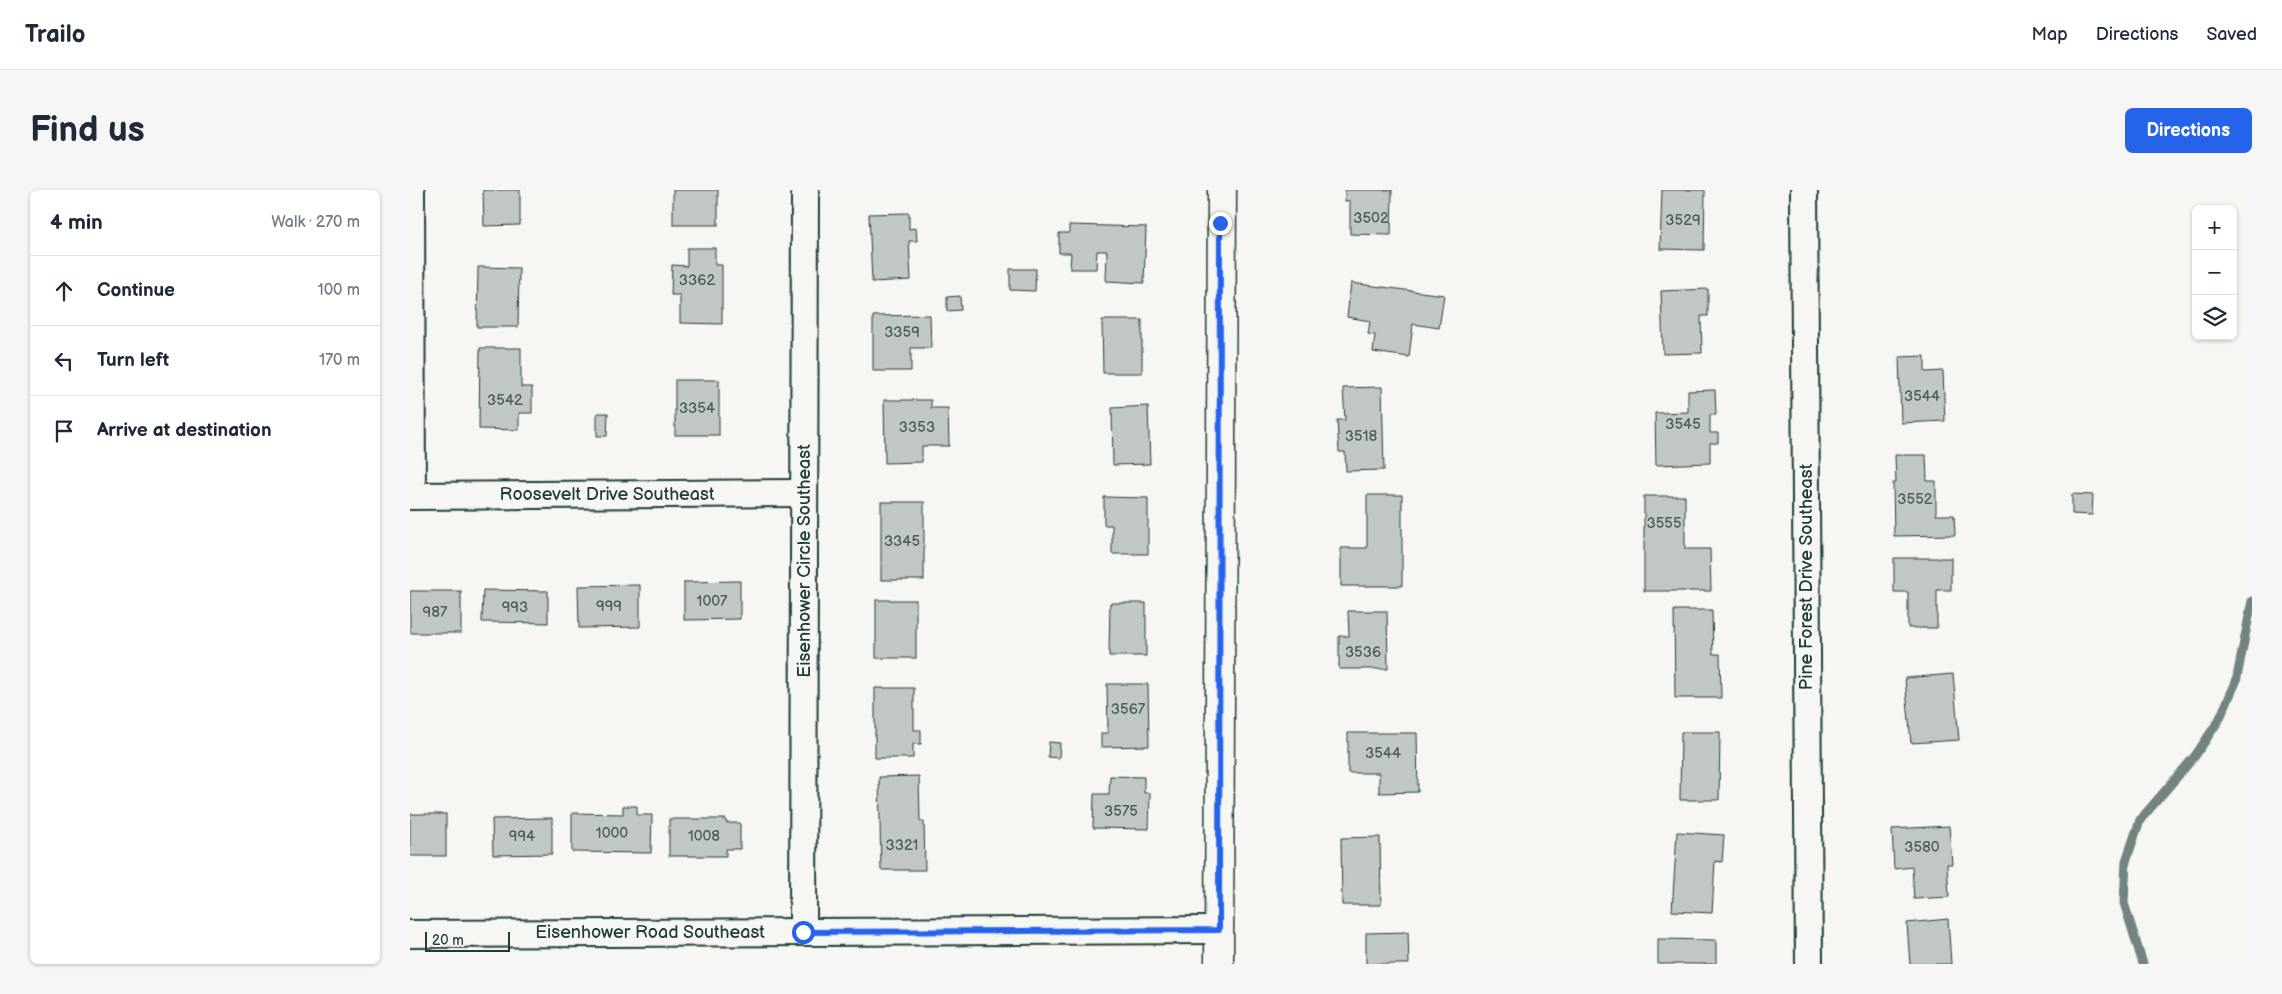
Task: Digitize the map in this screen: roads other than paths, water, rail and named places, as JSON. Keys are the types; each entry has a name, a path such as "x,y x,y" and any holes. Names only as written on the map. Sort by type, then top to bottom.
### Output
{"street":[{"path":"411,190 411,496"},
{"name":"Eisenhower Circle Southeast","path":"803,932 805,190"},
{"path":"1219,964 1222,190"},
{"name":"Pine Forest Drive Southeast","path":"1804,190 1808,964"},
{"name":"Roosevelt Drive Southeast","path":"411,496 804,493"},
{"name":"Eisenhower Road Southeast","path":"410,934 1219,930"}],"waterway":[{"path":"2143,964 2124,903 2126,861 2140,820 2195,756 2219,720 2236,682 2252,601"}]}
